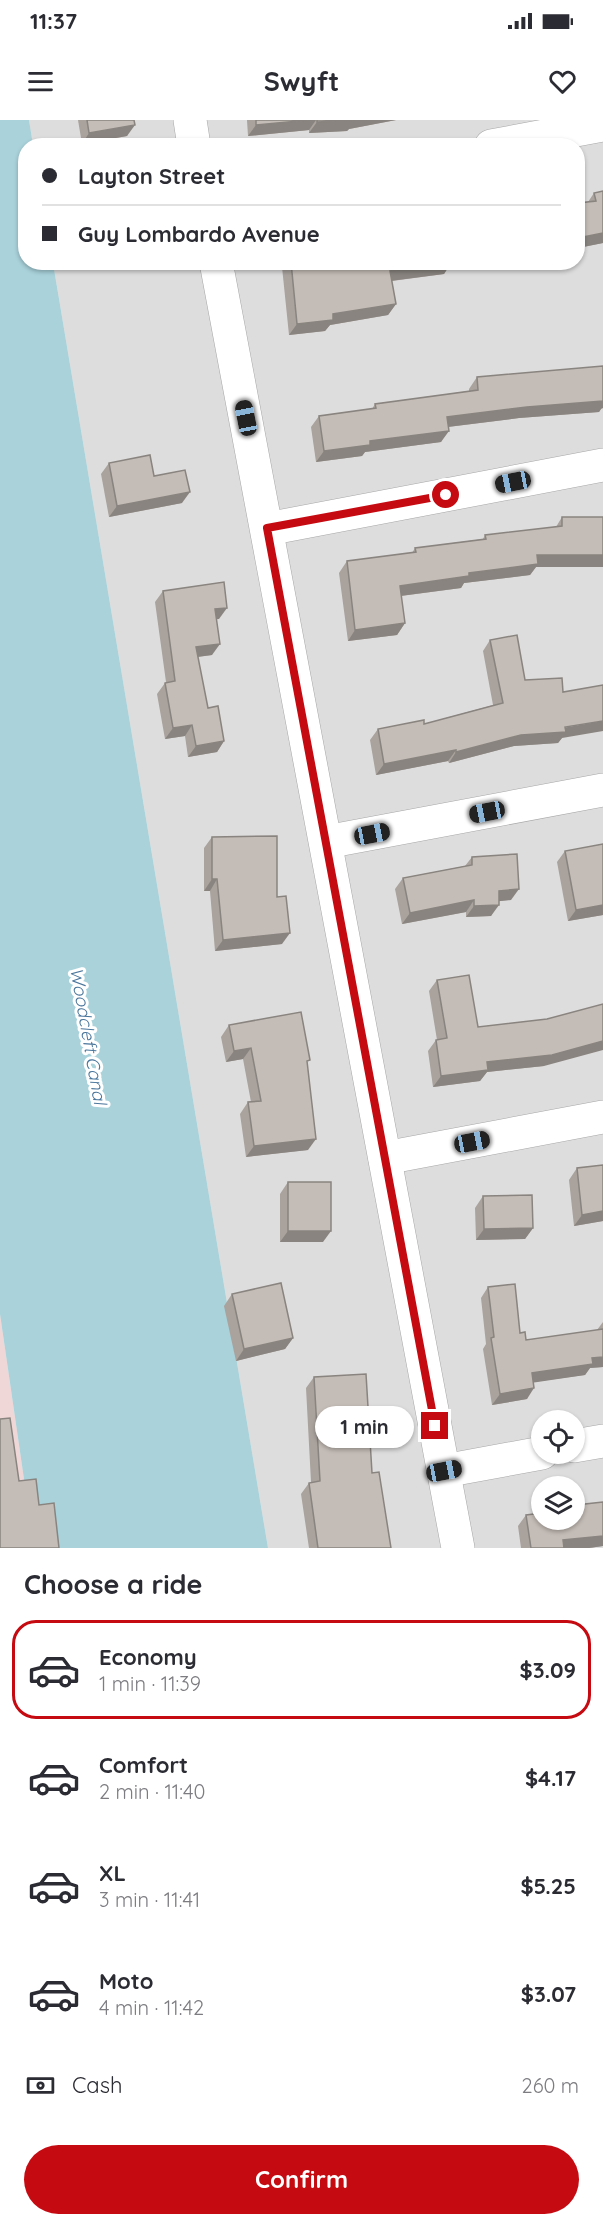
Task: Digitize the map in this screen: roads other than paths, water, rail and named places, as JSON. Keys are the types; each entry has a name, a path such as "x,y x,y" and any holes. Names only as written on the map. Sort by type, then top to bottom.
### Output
{"street":[{"path":"190,120 193,138"},
{"path":"534,138 603,125"},
{"path":"218,270 458,1548"},
{"path":"267,528 603,465"},
{"path":"326,842 603,790"},
{"path":"385,1158 603,1117"},
{"path":"585,1444 603,1441"},
{"path":"444,1471 531,1455"}],"water":[{"name":"Woodcleft Canal","path":"0,120 29,120 32,138 18,138 18,270 54,270 268,1548 34,1548 0,1314"}]}
